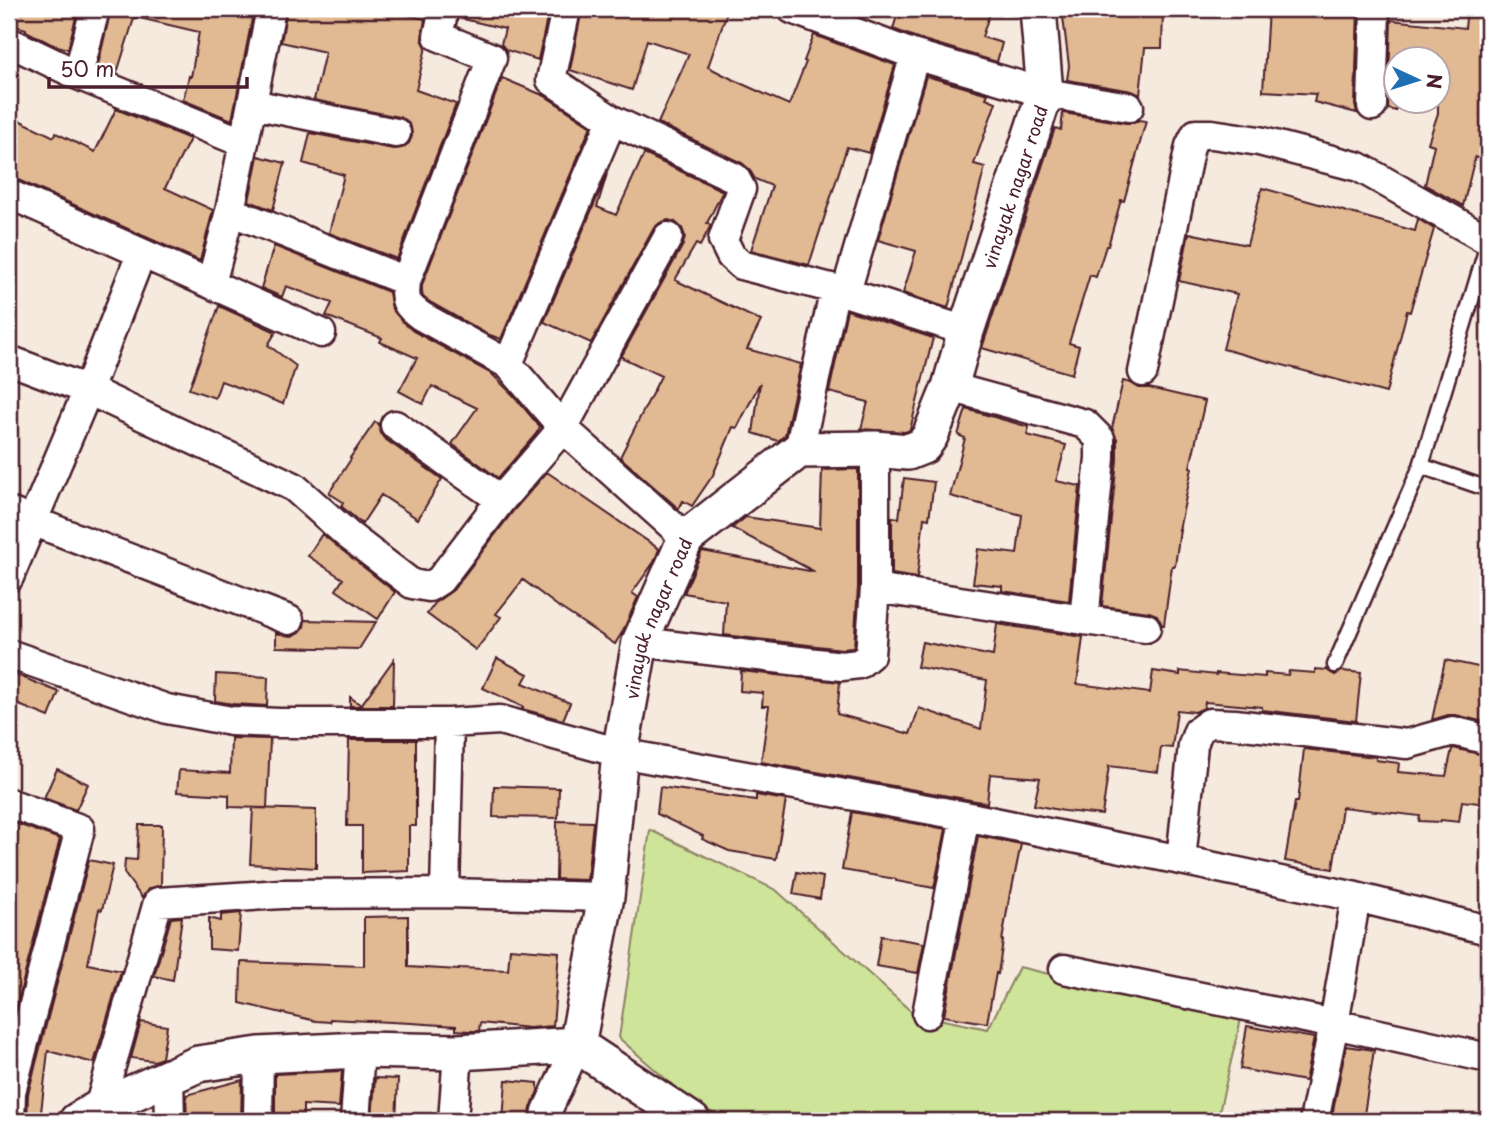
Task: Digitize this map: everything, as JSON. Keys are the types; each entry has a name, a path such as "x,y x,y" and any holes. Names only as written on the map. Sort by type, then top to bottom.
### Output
{"street":[{"path":"78,75 95,9"},
{"path":"211,284 230,211 271,9"},
{"path":"444,9 438,36 492,58 406,281 404,297 408,307 508,364 563,428 686,538"},
{"path":"566,9 551,80 611,120 735,178 741,190 723,240 731,256 741,265 841,291 966,331"},
{"path":"792,9 915,55 1045,93 1129,107"},
{"name":"vinayak nagar road","path":"577,1045 606,897 620,753 640,642 686,538 799,450 875,449 908,452 923,446 930,436 950,387 1045,93 1038,9"},
{"path":"1372,106 1375,9"},
{"path":"9,42 78,75 244,144"},
{"path":"799,450 841,291 915,55"},
{"path":"252,104 396,133"},
{"path":"508,364 611,120"},
{"path":"1143,372 1190,146 1196,134 1259,141 1359,167 1488,242"},
{"path":"9,194 321,333"},
{"path":"230,211 406,281"},
{"path":"9,360 88,390 294,487 348,536 412,584 429,587 440,580 501,500 563,428 668,237"},
{"path":"9,577 21,516 88,390 141,254"},
{"path":"950,387 1085,424 1100,439 1084,620"},
{"path":"395,425 501,500"},
{"path":"640,642 842,666 859,664 870,655 875,588 875,449"},
{"path":"21,516 289,620"},
{"path":"875,588 1146,628"},
{"path":"9,654 167,709 231,721 449,723 500,720 620,753 965,816 1181,860 1356,897 1488,930"},
{"path":"445,893 449,723"},
{"path":"1181,860 1193,745 1198,731 1209,723 1407,744 1453,731 1488,740"},
{"path":"9,803 80,829 11,1092 10,1121"},
{"path":"927,1014 965,816"},
{"path":"88,1115 158,902 282,894 445,893 606,897"},
{"path":"1314,1121 1356,897"},
{"path":"1064,969 1488,1058"},
{"path":"88,1115 198,1063 259,1055 360,1051 458,1052 577,1045 692,1121"},
{"path":"545,1121 577,1045"},
{"path":"355,1121 360,1051"},
{"path":"453,1121 458,1052"},
{"path":"258,1121 259,1055"},
{"path":"169,1077 170,1121"}],"lane":[{"path":"1335,665 1421,466 1488,242"},
{"path":"1421,466 1488,489"}],"green space":[{"path":"650,830 776,890 914,1014 988,1029 1019,967 1241,1019 1217,1121 729,1121 693,1103 619,1038"}],"building":[{"path":"9,9 78,9 68,49 9,24"},
{"path":"111,9 254,9 232,120 183,100 189,76 191,77 199,32 135,17 136,12 117,73 98,65"},
{"path":"287,9 381,9 425,19 422,39 426,47 416,90 456,104 397,259 329,233 344,175 303,163 310,133 393,149 402,148 409,143 412,136 411,127 406,120 399,117 314,100 325,52 281,42"},
{"path":"460,9 549,9 538,60 506,50 501,44 505,29 459,18"},
{"path":"582,9 728,9 708,67 789,105 814,35 895,65 869,153 847,147 809,265 751,250 772,186 755,179 742,163 658,123 689,54 647,40 632,90 570,70"},
{"path":"899,9 991,9 982,37 1002,43 997,62 893,29"},
{"path":"1062,9 1163,9 1162,48 1145,48 1140,95 1132,91 1067,80 1069,66"},
{"path":"1268,9 1358,9 1357,113 1314,102 1316,94 1263,91"},
{"path":"1467,9 1488,9 1488,137 1481,159 1475,157 1463,206 1425,185 1434,145 1428,143 1437,116 1452,116 1452,46 1390,46 1391,20 1465,28"},
{"path":"926,76 988,94 986,98 996,102 974,164 985,167 948,308 903,293 916,251 878,240"},
{"path":"502,78 545,96 591,126 501,339 430,302 423,297 422,285"},
{"path":"116,109 190,139 165,188 213,210 200,261 9,178 9,117 54,137 56,133 95,152"},
{"path":"1063,113 1126,123 1146,121 1124,201 1121,200 1096,277 1090,275 1069,343 1079,346 1072,374 982,348 1055,128 1061,130"},
{"path":"644,154 723,191 707,223 711,225 700,246 696,244 675,280 761,321 747,349 801,364 785,435 778,441 753,433 760,383 737,428 733,427 713,475 692,506 683,501 679,509 620,457 661,376 621,357 683,245 685,236 682,228 668,220 654,228 591,343 544,322 607,174 597,207 616,215"},
{"path":"258,156 285,163 273,210 249,201"},
{"path":"1262,188 1415,231 1418,219 1434,229 1410,312 1407,311 1386,393 1223,349 1237,294 1179,281 1189,233 1247,245"},
{"path":"274,246 389,292 392,309 413,331 492,374 514,396 540,427 498,478 452,444 477,408 432,386 423,404 399,391 417,358 380,342 382,338 326,316 332,303 286,286 282,297 261,288"},
{"path":"219,306 276,332 268,345 296,366 283,404 221,381 215,398 189,389"},
{"path":"847,310 933,338 910,430 905,432 861,429 868,402 829,392"},
{"path":"1123,381 1139,388 1205,401 1190,467 1192,468 1179,530 1175,566 1172,566 1164,625 1157,615 1149,612 1102,606 1117,460 1117,439 1112,428"},
{"path":"966,409 1029,427 1027,435 1066,445 1056,481 1080,486 1069,601 1002,591 1002,586 973,583 978,549 1017,554 1022,515 950,496 965,438 958,435"},
{"path":"375,422 379,424 380,433 385,439 442,479 418,519 381,495 362,524 341,506 343,502 329,493"},
{"path":"858,469 858,587 854,647 842,649 724,635 726,601 684,593 702,551 815,572 732,528 746,517 820,528 822,470"},
{"path":"547,472 659,549 654,562 632,593 638,597 615,644 523,580 496,614 501,617 476,650 427,614 436,602 453,590 514,510"},
{"path":"904,478 934,482 929,519 924,518 917,578 892,574 892,517 899,518"},
{"path":"322,534 395,592 378,619 336,590 343,579 308,556"},
{"path":"305,620 376,622 359,649 276,647 276,633 292,636 300,632"},
{"path":"997,624 1083,637 1077,684 1150,693 1153,671 1180,675 1180,671 1265,677 1265,673 1288,675 1289,671 1315,673 1315,669 1327,670 1335,675 1342,671 1361,673 1356,721 1262,710 1262,707 1205,702 1204,708 1195,712 1177,710 1172,748 1161,747 1158,772 1109,766 1102,815 1034,805 1040,778 990,774 987,803 761,762 769,706 762,706 763,693 740,691 741,671 840,682 837,714 910,734 919,708 981,729 987,680 917,667 922,642 993,656"},
{"path":"497,658 528,674 523,683 570,703 563,720 522,709 523,707 483,688"},
{"path":"394,659 393,706 350,706 350,697 361,705"},
{"path":"1445,660 1488,669 1488,723 1456,715 1432,720"},
{"path":"9,672 59,692 49,717 9,701"},
{"path":"216,674 268,677 267,706 215,701"},
{"path":"231,738 270,739 267,808 229,807 229,795 177,792 179,770 230,773"},
{"path":"349,740 416,740 416,826 409,826 409,871 362,873 362,826 347,826"},
{"path":"1453,748 1488,756 1487,804 1462,801 1459,822 1419,821 1420,816 1342,807 1333,869 1285,861 1295,802 1298,802 1304,749 1376,757 1376,760 1399,763 1398,772 1446,776"},
{"path":"57,769 88,784 76,810 44,798"},
{"path":"494,786 559,788 558,818 493,817"},
{"path":"660,787 756,800 756,795 786,800 776,859 729,851 657,814"},
{"path":"253,808 316,810 316,868 250,864"},
{"path":"852,812 946,829 934,888 842,870"},
{"path":"9,821 60,839 9,1035"},
{"path":"557,821 593,822 587,880 556,879"},
{"path":"139,825 162,825 161,885 148,889 142,898 124,873 125,859 137,860"},
{"path":"978,836 1021,844 987,1023 944,1016"},
{"path":"89,860 113,865 102,910 99,909 88,964 121,971 94,1063 48,1051 40,1121 27,1121 28,1094"},
{"path":"797,872 823,877 820,899 793,894"},
{"path":"241,913 238,951 209,949 209,918 221,921 221,915"},
{"path":"408,916 408,967 508,970 510,948 559,952 553,1026 529,1028 480,1023 479,1031 469,1031 456,1030 456,1026 411,1023 330,1019 330,1022 316,1021 240,1003 241,962 364,966 364,917"},
{"path":"182,917 173,980 154,976 171,918"},
{"path":"881,936 924,943 918,973 876,966"},
{"path":"141,1022 167,1026 162,1058 154,1061 131,1058"},
{"path":"1247,1026 1314,1038 1305,1081 1240,1069"},
{"path":"1346,1046 1374,1050 1363,1121 1331,1121"},
{"path":"342,1071 339,1107 303,1105 303,1121 275,1121 275,1074"},
{"path":"375,1078 398,1079 396,1121 372,1121"},
{"path":"242,1080 241,1121 187,1121 186,1095"},
{"path":"506,1080 538,1083 529,1121 503,1121"}]}
